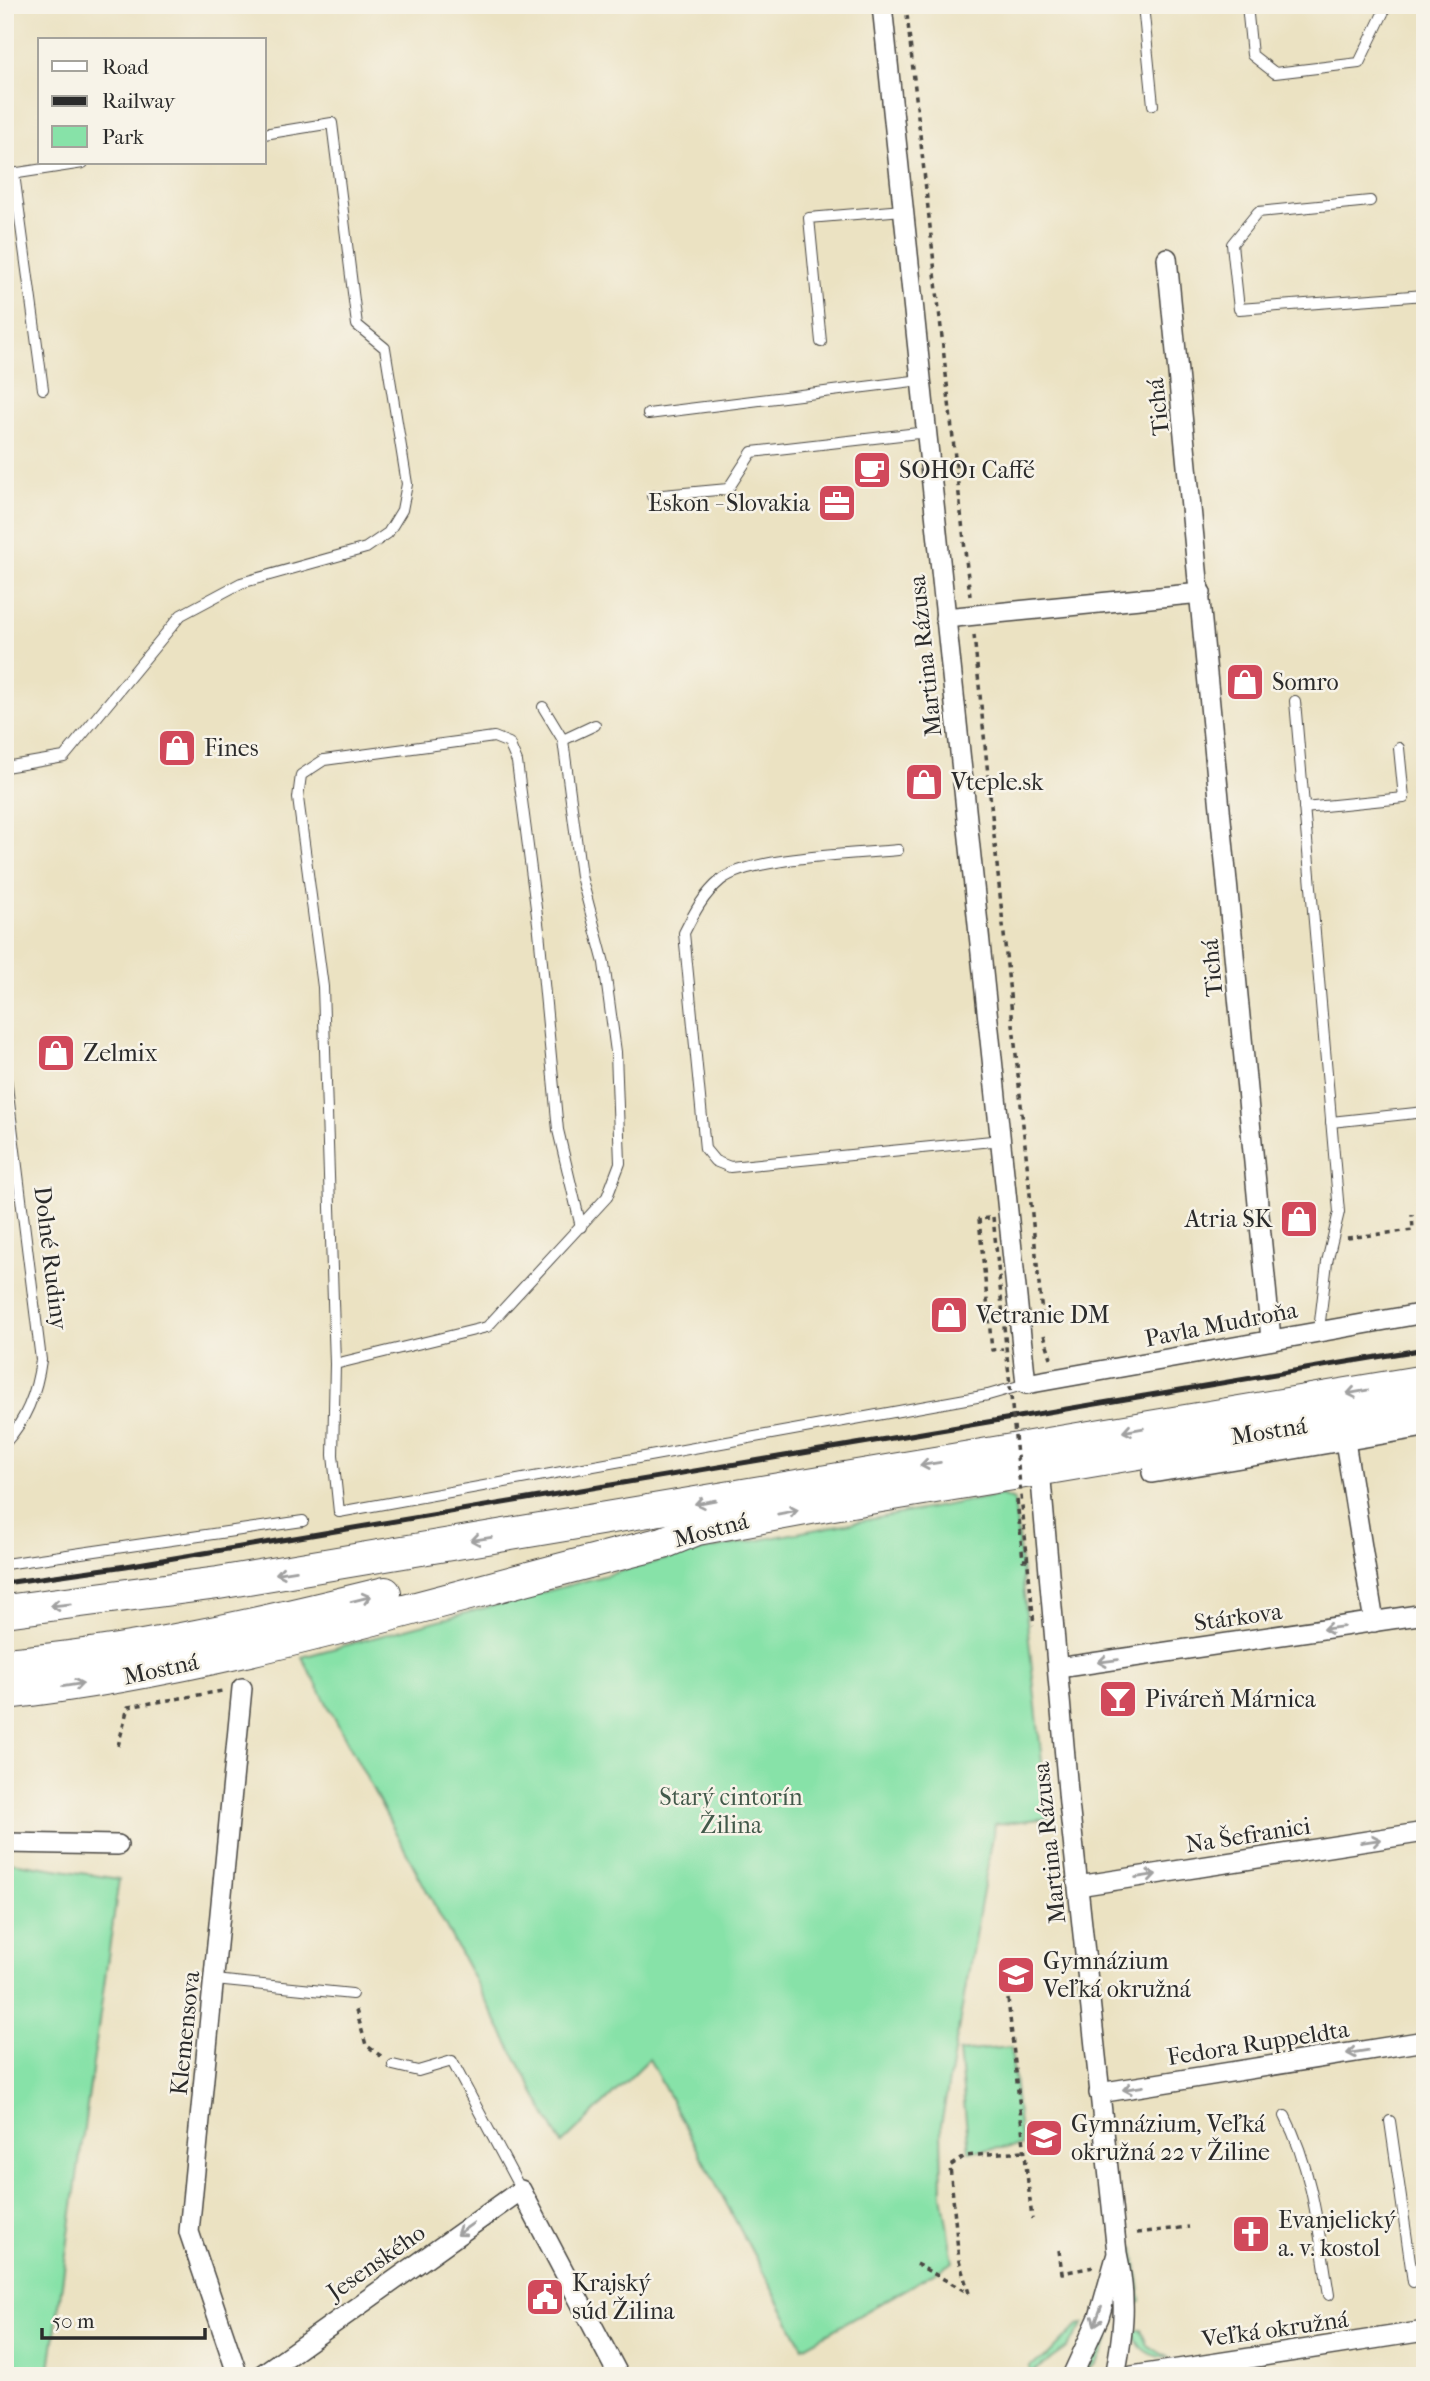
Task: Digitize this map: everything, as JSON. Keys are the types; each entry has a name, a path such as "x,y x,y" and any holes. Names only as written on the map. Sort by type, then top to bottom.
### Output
{"main road":[{"name":"Mostná","path":"5,1611 81,1603 377,1557 1425,1381"},
{"name":"Mostná","path":"5,1693 142,1674 243,1651 663,1543 696,1530 1425,1405"},
{"path":"5,1664 122,1651 199,1637 658,1529 696,1530"},
{"path":"5,1645 85,1636 251,1608 305,1596 377,1557"}],"street":[{"name":"Martina Rázusa","path":"881,5 1026,1384"},
{"name":"Tichá","path":"1167,258 1271,1339"},
{"path":"945,618 1201,593"},
{"name":"Pavla Mudroňa","path":"1026,1384 1319,1330 1425,1314"},
{"path":"1152,1473 1425,1427"},
{"path":"1345,1441 1374,1622"},
{"name":"Martina Rázusa","path":"1040,1469 1078,1886 1125,2315 1115,2376"},
{"name":"Stárkova","path":"1058,1668 1425,1614"},
{"name":"Klemensova","path":"238,2376 189,2232 242,1688"},
{"name":"Na Šefranici","path":"1078,1886 1425,1832"},
{"path":"5,1843 118,1845"},
{"name":"Fedora Ruppeldta","path":"1100,2093 1425,2041"},
{"path":"521,2190 619,2376"},
{"name":"Jesenského","path":"260,2376 521,2190"},
{"path":"1072,2376 1099,2317 1117,2253"},
{"name":"Veľká okružná","path":"1132,2376 1425,2331"}],"lane":[{"path":"1143,5 1153,104"},
{"path":"1247,5 1252,55 1275,74 1359,63 1387,5"},
{"path":"5,767 64,757 181,615 241,583 366,548 388,533 402,510 407,484 385,348 358,324 331,123 266,134"},
{"path":"43,389 9,174 76,164"},
{"path":"1370,201 1258,212 1232,244 1239,309 1425,295"},
{"path":"821,342 809,218 903,210"},
{"path":"648,414 921,380"},
{"path":"652,496 728,489 752,452 927,432"},
{"path":"1295,701 1339,1212 1335,1239 1327,1262 1319,1330"},
{"path":"335,1364 487,1328 607,1197 620,1163 616,1052 604,963 581,876 563,740 543,707"},
{"path":"563,740 595,725"},
{"path":"581,1227 558,1129 536,905 517,762 509,743 495,737 324,760 301,775 298,798 323,987 335,1364 333,1455 340,1512 988,1395 1026,1384"},
{"path":"1304,808 1404,798 1399,748"},
{"path":"898,850 752,866 723,878 698,904 684,933 705,1149 715,1161 730,1167 1002,1140"},
{"name":"Dolné Rudiny","path":"5,1070 41,1360 32,1401 5,1443"},
{"path":"1331,1122 1421,1112"},
{"path":"5,1564 303,1521"},
{"path":"215,1980 352,1994"},
{"path":"393,2065 418,2071 452,2062 521,2190"},
{"path":"1285,2116 1297,2140 1311,2188 1329,2295"},
{"path":"1390,2121 1413,2282"}],"path":[{"path":"257,5 258,10 278,5"},
{"path":"906,5 972,616 1044,1338 1058,1380"},
{"path":"1421,1112 1422,1172"},
{"path":"1335,1239 1413,1230 1412,1215"},
{"path":"1023,1346 992,1350 979,1219 993,1217 1034,1625"},
{"path":"1016,1490 1023,1560 1049,1558"},
{"path":"118,1746 128,1707 242,1688"},
{"path":"352,1994 366,2045 393,2065"},
{"path":"1008,1999 1032,2220"},
{"path":"916,2264 969,2293 959,2261 950,2166 965,2156 1024,2151"},
{"path":"1137,2233 1189,2227"},
{"path":"1059,2250 1062,2273 1099,2266"}],"green space":[{"name":"Starý cintorín Žilina","path":"1001,1495 1014,1500 1048,1818 995,1824 941,2125 942,2194 953,2262 803,2347 649,2059 562,2144 302,1657 689,1553"},
{"path":"5,1861 119,1879 49,2376 5,2376"},
{"path":"1011,2047 1021,2146 969,2151 959,2052"},
{"path":"1129,2243 1134,2248 1141,2301 1135,2306"},
{"path":"1084,2324 1066,2349 1030,2374 1030,2366 1048,2356 1078,2325"},
{"path":"1134,2330 1141,2330 1147,2345 1169,2358 1145,2351 1137,2342"},
{"path":"1110,2337 1097,2363 1087,2370 1091,2352"}],"railway":[{"path":"5,1583 126,1566 1425,1349"}],"place":[{"name":"SOHO1 Caffé","path":"872,470"},
{"name":"Eskon - Slovakia","path":"837,503"},
{"name":"Somro","path":"1245,682"},
{"name":"Fines","path":"177,748"},
{"name":"Vteple.sk","path":"924,782"},
{"name":"Zelmix","path":"56,1053"},
{"name":"Atria SK","path":"1299,1219"},
{"name":"Vetranie DM","path":"949,1315"},
{"name":"Piváreň Márnica","path":"1118,1699"},
{"name":"Gymnázium Veľká okružná","path":"1016,1975"},
{"name":"Gymnázium, Veľká okružná 22 v Žiline","path":"1044,2138"},
{"name":"Evanjelický a. v. kostol","path":"1251,2234"},
{"name":"Krajský súd Žilina","path":"545,2297"}]}
